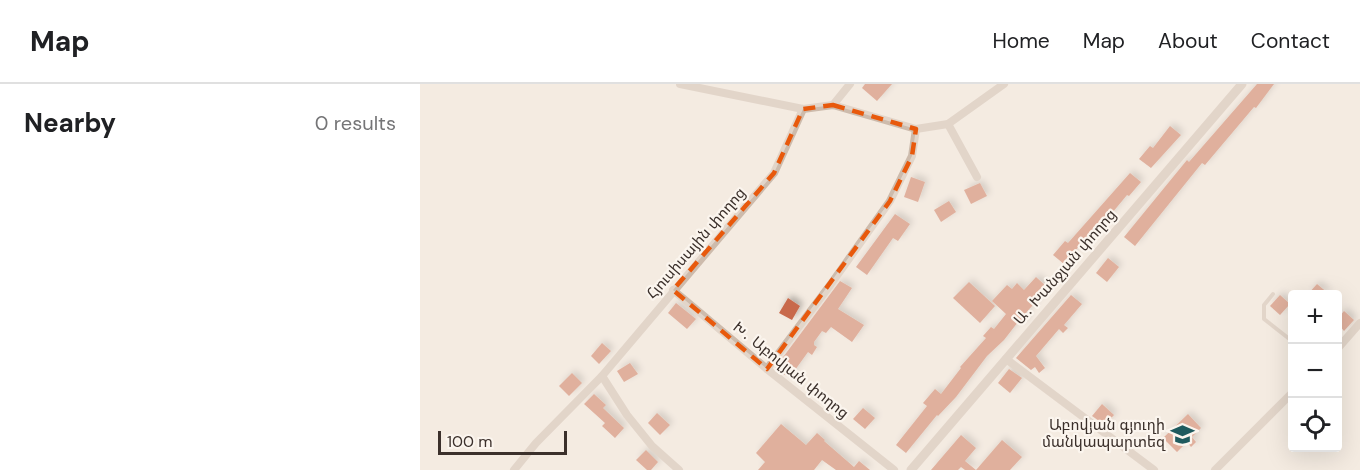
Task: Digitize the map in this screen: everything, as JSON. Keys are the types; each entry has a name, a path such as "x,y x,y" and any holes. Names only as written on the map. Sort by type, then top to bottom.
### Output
{"street":[{"path":"680,84 803,109 832,105 916,129 948,124 1004,84"},
{"path":"832,105 850,84"},
{"name":"Ա․ Խանջյան փողոց","path":"911,470 1242,84"},
{"name":"Հյուսիսային փողոց","path":"514,470 536,443 602,376 774,173 803,109"},
{"path":"948,124 977,177"},
{"path":"766,369 831,284 890,201 912,156 916,129"},
{"name":"Խ․ Աբովյան փողոց","path":"673,290 766,369 894,470"},
{"path":"1342,344 1360,323"},
{"path":"1006,359 1154,470"},
{"path":"602,376 627,415 651,446 679,470"},
{"path":"1215,470 1288,398"}],"lane":[{"path":"1274,294 1264,305 1264,319 1288,337"}],"highlighted area":[{"path":"833,105 916,129 912,156 890,201 767,369 673,290 774,173 803,109"}],"building":[{"path":"865,84 892,84 877,101 862,88"},
{"path":"1257,84 1274,84 1256,108 1254,107 1205,165 1202,163 1135,246 1124,237 1187,160 1189,162"},
{"path":"1170,126 1181,135 1151,168 1139,159 1150,146 1153,148"},
{"path":"1130,173 1141,182 1129,196 1127,195 1083,248 1080,245 1064,264 1053,255 1065,241 1068,243"},
{"path":"911,177 925,182 918,202 904,197"},
{"path":"980,183 987,196 971,204 964,190"},
{"path":"949,201 956,212 941,222 934,210"},
{"path":"895,214 910,224 898,241 893,238 867,275 856,267"},
{"path":"1108,258 1119,267 1107,282 1096,273"},
{"path":"1036,277 1048,288 1024,315 1028,318 1022,325 1018,322 987,356 956,397 937,415 906,453 896,445 927,406 923,403 935,389 941,394 960,367 986,338 983,336 991,327 994,329 1006,314 992,301 1007,285 1012,289 1017,283 1024,290"},
{"path":"840,281 852,288 838,309 864,325 852,342 831,327 826,333 822,331 814,342 817,347 812,355 808,352 790,377 783,374 775,368"},
{"path":"969,282 995,306 980,323 953,298"},
{"path":"1317,284 1324,290 1312,290"},
{"path":"1071,295 1082,304 1064,325 1068,328 1063,333 1059,329 1036,356 1045,368 1039,373 1035,367 1031,370 1016,358"},
{"path":"1280,295 1288,302 1288,306 1280,315 1270,306"},
{"path":"788,298 800,306 792,320 779,313"},
{"path":"676,303 696,319 687,329 668,313"},
{"path":"1344,311 1354,320 1344,331 1342,329"},
{"path":"602,343 611,351 599,364 591,356"},
{"path":"630,363 638,374 624,382 617,371"},
{"path":"1009,369 1022,378 1010,393 998,383"},
{"path":"572,373 582,383 569,396 559,386"},
{"path":"594,394 606,405 603,408 624,428 615,438 602,426 605,423 584,404"},
{"path":"1102,404 1114,415 1105,425 1092,416"},
{"path":"863,408 875,418 865,429 853,419"},
{"path":"657,413 670,425 660,435 648,423"},
{"path":"1188,414 1201,428 1192,437 1196,442 1191,447 1187,442 1177,452 1163,438"},
{"path":"781,424 806,445 817,433 854,467 859,461 870,470 836,470 822,460 814,470 758,470 765,462 756,453"},
{"path":"961,435 976,448 965,461 976,470 965,470 961,467 958,470 931,470"},
{"path":"1002,440 1022,457 1010,470 976,470"},
{"path":"646,450 658,462 651,470 647,470 636,460"}],"place":[{"name":"Աբովյան գյուղի մանկապարտեզ","path":"1183,434"}]}
